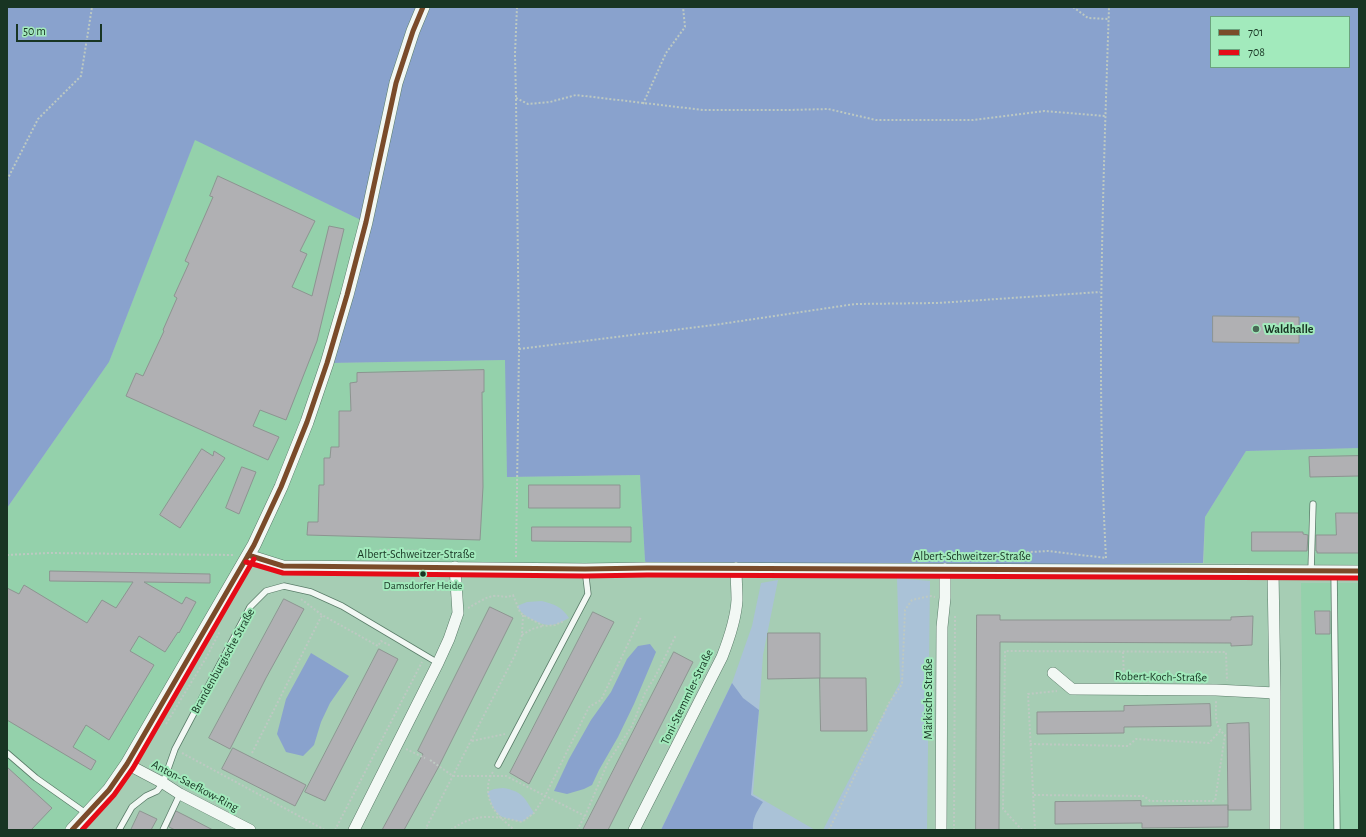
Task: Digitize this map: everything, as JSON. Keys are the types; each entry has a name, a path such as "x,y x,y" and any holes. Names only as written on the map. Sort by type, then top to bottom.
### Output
{"street":[{"path":"72,830 109,790 127,764 248,555 281,487 307,422 327,363 366,222 387,116 413,31 423,7"},
{"name":"Albert-Schweitzer-Straße","path":"248,555 284,566 585,569 736,568 1359,571"},
{"path":"354,830 449,639 458,613 455,567"},
{"name":"Toni-Stemmler-Straße","path":"634,830 722,657 734,620 737,601 736,568"},
{"name":"Märkische Straße","path":"941,830 942,627 945,598 945,569"},
{"path":"1273,571 1275,830"},
{"path":"1053,673 1072,689"},
{"name":"Robert-Koch-Straße","path":"1072,689 1216,690 1275,693"},
{"name":"Anton-Saefkow-Ring","path":"127,764 180,794 250,830"}],"lane":[{"path":"1311,571 1313,504"},
{"path":"498,765 588,594 585,569"},
{"path":"1334,571 1337,830"},
{"name":"Brandenburgische Straße","path":"163,783 175,749 250,607 266,591 284,586 311,592 342,606 438,663"},
{"path":"7,753 36,778 87,814"},
{"path":"119,830 132,807 146,796 157,791 163,783"},
{"path":"163,830 180,794"}],"path":[{"path":"7,180 38,119 81,76 92,7"},
{"path":"516,7 515,54 519,349 517,568"},
{"path":"643,104 666,53 685,27 683,7"},
{"path":"1073,7 1088,18 1108,19"},
{"path":"1106,558 1102,490 1100,292 1109,7"},
{"path":"516,98 528,104 550,102 576,96 703,110 828,109 876,120 973,120 1044,111 1105,116"},
{"path":"519,349 714,325 855,304 938,303 1100,292"},
{"path":"7,555 56,553 248,555"},
{"path":"284,586 322,615 378,646 381,641 395,648"},
{"path":"458,613 494,596 506,598 513,595 516,606 523,615 544,626"},
{"path":"829,830 889,703 902,684 905,610 912,600 930,596 945,598"},
{"path":"954,830 955,609"},
{"path":"252,753 322,615"},
{"path":"427,830 426,828 515,655 522,635 523,615"},
{"path":"451,830 471,819 487,816 522,822 534,813 545,796 589,707 601,700 641,617"},
{"path":"522,635 532,629 555,625 570,618 575,620"},
{"path":"577,830 586,816 608,762 632,726 645,692 656,675 676,635"},
{"path":"1123,652 1124,689"},
{"path":"335,830 425,656"},
{"path":"1035,830 1028,694 1072,689"},
{"path":"1034,795 1144,796 1150,802 1215,801 1224,735 1217,725 1216,690"},
{"path":"1030,744 1128,746 1136,739 1209,743 1220,731"},
{"path":"472,741 502,734 514,734"},
{"path":"397,744 425,758"},
{"path":"175,749 325,830"},
{"path":"430,760 453,776 506,776 586,816"},
{"path":"498,765 490,776 487,792 494,810 514,830"}],"shaded area":[{"path":"7,7 1359,7 1359,448 1246,451 1205,517 1203,563 647,568 645,560 640,475 507,477 505,360 327,363 365,222 195,140 109,362 7,508"},
{"path":"195,139 366,222 327,363 506,360 507,477 640,475 645,560 647,568 283,566 248,555 127,764 72,830 7,830 7,508 109,362"},
{"path":"1359,448 1359,565 1204,563 1205,517 1246,451"},
{"path":"897,578 930,581 927,830 823,830 900,682"},
{"path":"778,580 763,655 753,794 815,830 661,830 732,683 752,626 761,583"},
{"path":"1301,583 1359,583 1359,830 1304,830"},
{"path":"542,601 557,606 564,611 569,618 560,623 547,625 525,616 517,606 527,602"},
{"path":"650,644 656,652 634,704 592,785 567,794 554,791 569,759 591,720 611,692 627,659 638,646"},
{"path":"311,653 349,676 330,703 321,722 314,745 303,756 286,752 277,734 286,699"},
{"path":"732,683 743,698 759,710 751,795 763,802 754,819 753,830 661,830"},
{"path":"503,788 519,793 534,813 522,822 502,817 498,814 493,807 487,792 494,789"}],"building":[{"path":"218,176 315,221 300,251 307,254 292,287 312,296 329,226 344,229 317,341 286,420 260,410 253,426 279,437 268,460 126,396 136,373 143,376 164,331 163,330 177,298 174,296 189,263 185,261 213,197 210,196"},
{"name":"Waldhalle","path":"1213,316 1299,317 1299,343 1213,342"},
{"path":"484,370 484,392 482,392 483,487 480,540 307,535 308,522 318,522 319,485 324,485 324,458 330,458 331,447 339,447 339,411 351,411 350,383 357,382 357,373"},
{"path":"202,449 213,456 214,451 225,458 180,528 160,515"},
{"path":"1359,456 1359,476 1310,477 1309,457"},
{"path":"242,467 256,472 239,514 226,508"},
{"path":"529,485 620,485 620,508 529,508"},
{"path":"1336,513 1359,513 1359,553 1317,553 1316,535 1336,535"},
{"path":"532,527 631,527 631,542 532,541"},
{"path":"1252,532 1303,532 1303,534 1308,535 1307,551 1252,551"},
{"path":"50,571 210,574 210,583 144,582 182,604 186,597 196,602 179,633 178,632 165,652 139,636 130,651 154,665 109,740 86,725 73,747 96,761 91,770 7,720 7,588 19,594 24,585 87,623 102,600 116,608 133,582 50,581"},
{"path":"284,599 304,609 266,678 230,749 209,738"},
{"path":"490,607 513,618 438,768 404,830 382,830 423,754 418,751"},
{"path":"1315,611 1330,611 1330,634 1316,634"},
{"path":"593,612 614,622 529,784 510,773"},
{"path":"977,615 1000,615 1000,620 1231,620 1231,617 1253,616 1252,645 1231,646 1231,643 1000,642 999,830 976,830"},
{"path":"768,633 820,633 820,678 768,679"},
{"path":"379,649 398,659 325,801 305,792"},
{"path":"674,652 693,662 608,830 583,830"},
{"path":"820,678 866,678 867,731 821,731"},
{"path":"1210,704 1211,726 1124,727 1124,733 1037,734 1037,712 1124,711 1124,706"},
{"path":"1249,723 1251,810 1228,810 1227,724"},
{"path":"233,748 306,785 295,806 222,769"},
{"path":"7,767 52,808 31,830 7,830"},
{"path":"1141,801 1141,806 1228,805 1228,827 1142,828 1142,823 1055,824 1055,802"},
{"path":"140,811 157,819 151,830 131,830"},
{"path":"176,811 213,830 175,830 169,827"}],"transit line":[{"name":"701","path":"72,830 109,790 127,764 254,545 281,487 307,422 327,363 366,222 396,83 413,31 423,7"},
{"name":"701","path":"248,555 283,566 585,569 1359,571"},
{"name":"708","path":"82,830 114,795 133,768 254,559"},
{"name":"708","path":"246,562 283,573 585,576 1359,578"}],"place":[{"name":"Waldhalle","path":"1256,329"},
{"name":"Damsdorfer Heide","path":"423,574"}]}
